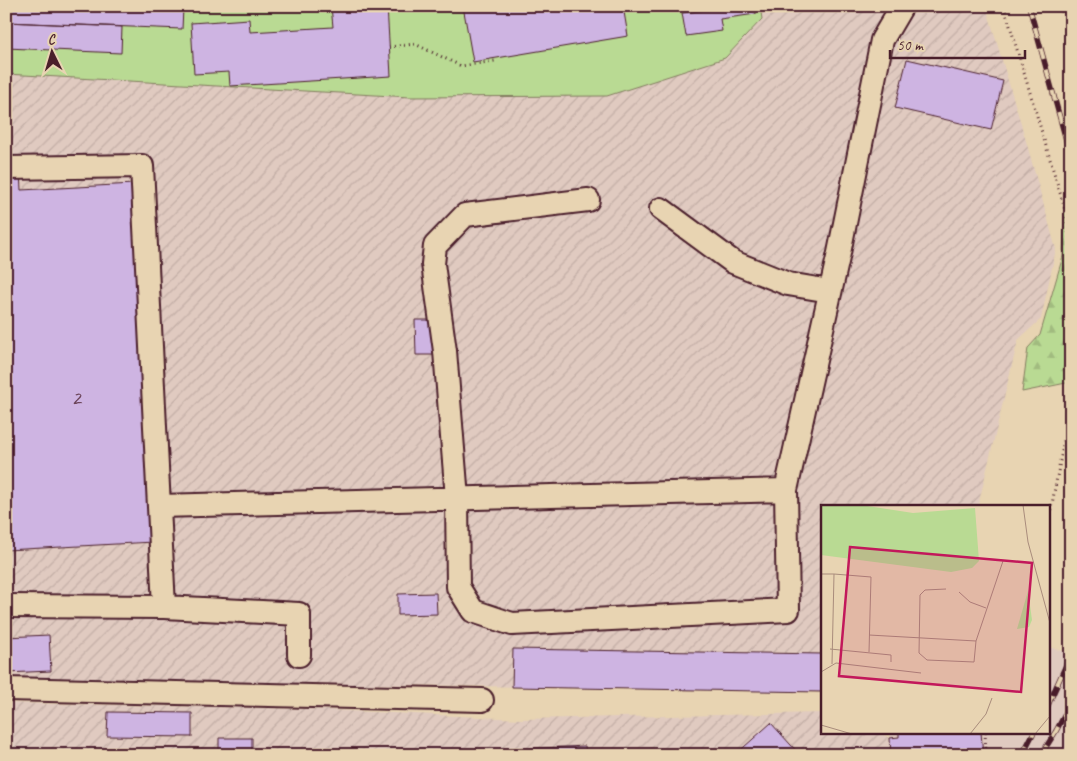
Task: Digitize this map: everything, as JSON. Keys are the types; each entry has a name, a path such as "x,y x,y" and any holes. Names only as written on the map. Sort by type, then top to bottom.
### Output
{"street":[{"path":"588,200 465,215 435,246 433,264 445,351 457,498 458,587 473,611 512,624 788,610 786,490 830,291 882,40 902,6"},
{"path":"6,168 142,166 164,607"},
{"path":"661,209 733,262 788,284 830,291"},
{"path":"159,506 786,490"},
{"path":"6,606 164,607 299,614 299,655"},
{"path":"6,689 482,700"}],"path":[{"path":"1004,6 1064,206 1071,250"},
{"path":"1047,6 1070,14"},
{"path":"389,47 415,44 461,66 495,61 494,58"},
{"path":"1050,514 1071,403"},
{"path":"985,734 986,755"}],"shaded area":[{"path":"760,6 986,6 1056,249 1041,319 1018,340 978,505 821,505 821,692 6,678 6,74 410,97 762,19"},
{"path":"1050,648 1071,653 1071,755 891,755 890,734 1050,734"},
{"path":"6,703 308,709 521,719 821,713 821,734 882,734 890,738 891,755 6,755"}],"green space":[{"path":"6,6 760,6 762,19 725,58 607,96 410,97 6,74"},
{"path":"1066,167 1071,187 1071,382 1022,392 1028,348 1040,335 1063,256"}],"building":[{"path":"6,6 147,6 183,8 182,29 6,22"},
{"path":"331,6 387,6 391,76 230,86 229,72 194,74 191,23 249,19 250,32 333,27"},
{"path":"463,6 623,6 628,36 473,62"},
{"path":"717,6 755,6 756,14 720,19 722,31 686,36 682,13 717,9"},
{"path":"6,22 122,27 121,53 6,48"},
{"path":"907,59 1003,81 991,130 895,108"},
{"path":"20,172 21,190 134,184 153,542 6,550 6,173"},
{"path":"415,320 432,320 433,355 416,355"},
{"path":"436,593 437,614 398,615 398,594"},
{"path":"49,635 51,671 6,673 6,637"},
{"path":"513,649 821,654 821,692 512,687"},
{"path":"108,712 192,713 192,737 107,736"},
{"path":"771,723 800,755 735,755"},
{"path":"899,734 981,734 983,755 891,755 890,738 899,737"},
{"path":"219,738 252,738 252,755 219,755"},
{"path":"585,746 586,755 521,755 521,749"},
{"path":"459,751 459,755 412,755"}],"railway":[{"path":"1029,6 1071,158"},
{"path":"1050,701 1071,654"},
{"path":"1041,755 1071,703"},
{"path":"1022,755 1033,734"}]}
